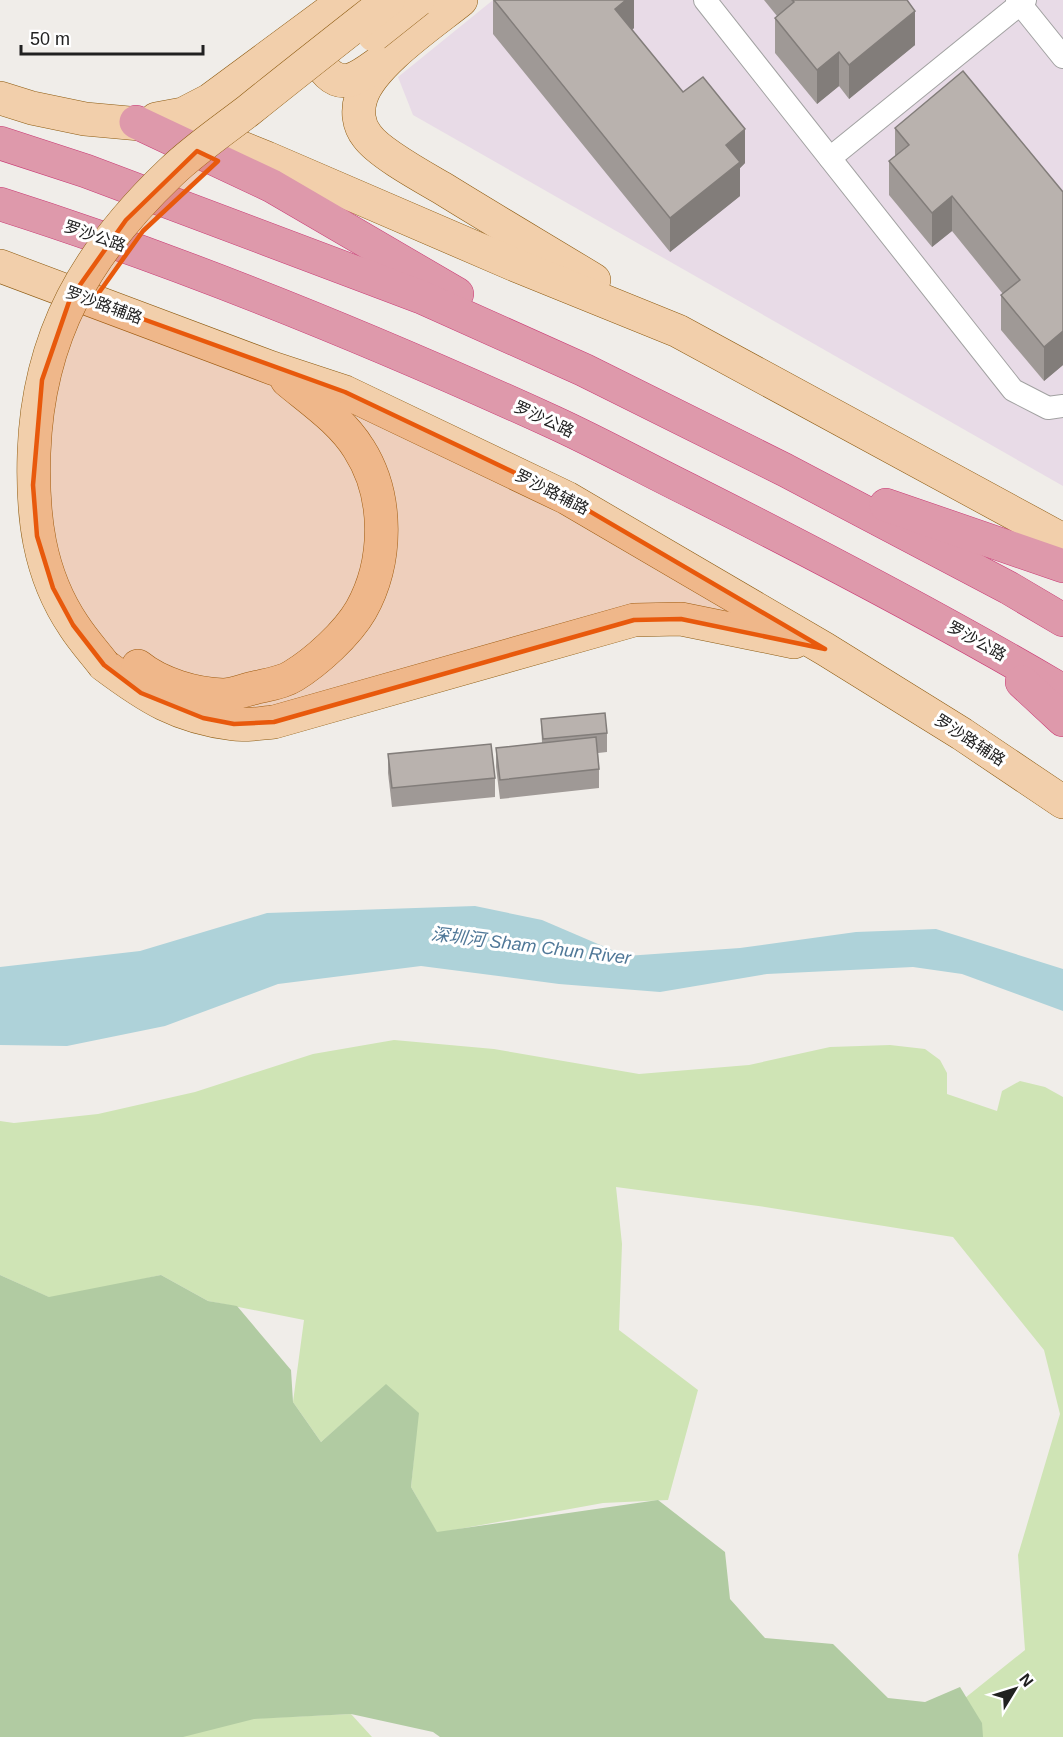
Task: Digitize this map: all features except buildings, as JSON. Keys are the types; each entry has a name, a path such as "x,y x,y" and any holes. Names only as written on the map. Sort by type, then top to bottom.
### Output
{"highway":[{"path":"136,122 272,186 585,370"},
{"path":"0,143 86,171 421,297 585,370 785,470 1009,588 1063,620"},
{"name":"罗沙公路","path":"0,204 81,230 244,290 544,418 758,525 974,639 1063,691"},
{"path":"785,470 1063,566"},
{"path":"974,639 1063,720"}],"main road":[{"path":"344,0 321,28 311,45 319,64 334,77 350,80 390,56 461,0"},
{"path":"136,122 183,114 210,100 344,0"},
{"path":"388,0 171,171 126,220 92,262 70,299 59,325 42,380 35,426 33,485 37,536 53,588 73,625 112,659 141,693 178,712 234,724 274,722 634,620 681,619 825,649"},
{"path":"272,368 334,419 360,449 375,484 382,520 380,552 361,609 347,629 312,663 291,678 224,695 186,689 112,659 70,579 57,532 54,483 56,428 63,383 75,343 90,307 111,271 143,231 184,189 418,0"},
{"path":"390,56 361,96 358,117 367,136 386,153 678,331 1063,540"},
{"path":"0,98 32,108 85,119 195,129 515,265 678,331"},
{"name":"罗沙路辅路","path":"0,266 272,368 345,392 567,498 825,649 962,734 1063,802"}],"street":[{"path":"705,0 1013,390 1048,408 1063,406"},
{"path":"830,158 1021,1 1063,57"}],"highlighted area":[{"path":"197,151 218,161 143,231 93,301 345,392 461,447 567,498 825,649 681,619 634,620 274,722 234,724 203,718 141,693 104,665 73,625 53,588 37,536 33,485 42,380 70,299 126,220"}],"shaded area":[{"path":"493,0 1063,0 1063,486 413,115 398,77"}],"green space":[{"path":"394,1040 494,1049 639,1074 749,1065 830,1047 890,1045 925,1049 940,1060 947,1073 947,1094 997,1111 1002,1091 1020,1081 1045,1087 1063,1097 1063,1737 966,1737 965,1698 1025,1650 1018,1555 1060,1414 1044,1350 953,1237 765,1207 616,1187 622,1244 619,1330 698,1390 668,1500 603,1503 437,1533 411,1487 418,1413 386,1385 321,1442 293,1402 304,1320 208,1301 161,1275 53,1299 0,1275 0,1121 14,1123 98,1114 195,1092 313,1054"},
{"path":"0,1275 49,1297 161,1275 208,1301 237,1306 291,1370 293,1402 321,1442 386,1384 419,1413 411,1487 437,1532 658,1500 725,1552 730,1599 765,1638 833,1644 888,1698 925,1702 960,1687 982,1723 983,1737 440,1737 433,1732 351,1714 254,1719 183,1737 0,1737"},
{"path":"351,1714 372,1737 177,1737 244,1719"}],"water":[{"name":"深圳河 Sham Chun River","path":"475,906 542,920 626,956 740,948 856,932 936,929 1063,969 1063,1011 962,974 913,967 767,974 660,992 559,984 421,966 278,984 165,1026 67,1046 0,1045 0,967 140,951 267,913"}]}
